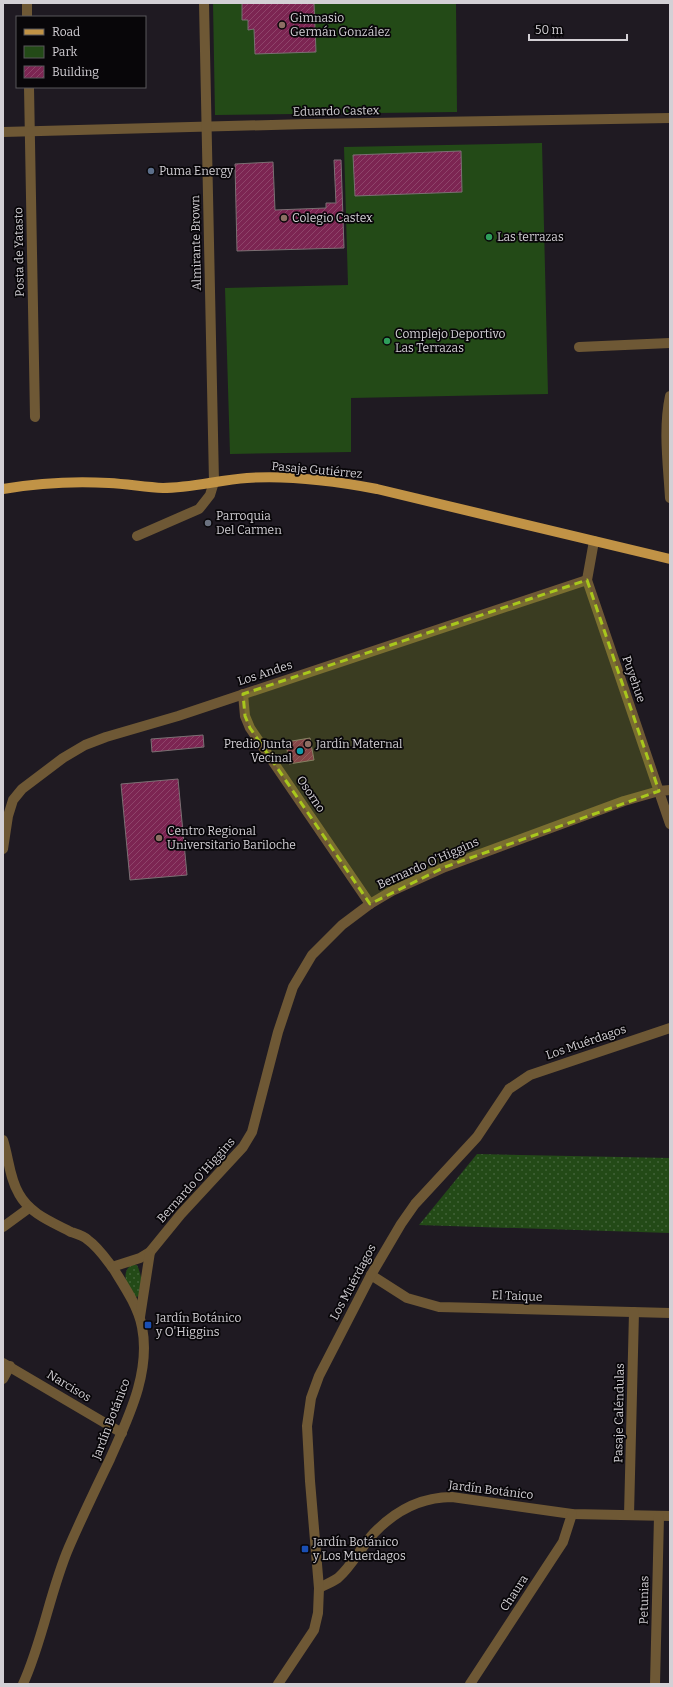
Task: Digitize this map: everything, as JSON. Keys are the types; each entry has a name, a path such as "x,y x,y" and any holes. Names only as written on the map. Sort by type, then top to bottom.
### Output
{"main road":[{"name":"Pasaje Gutiérrez","path":"3,489 31,484 70,482 108,483 164,488 255,478 282,478 344,483 377,489 670,559"}],"street":[{"path":"27,3 27,16"},
{"name":"Almirante Brown","path":"204,3 214,482"},
{"name":"Posta de Yatasto","path":"29,88 35,417"},
{"name":"Eduardo Castex","path":"3,132 206,126 670,118"},
{"path":"579,347 670,343"},
{"path":"670,396 667,420 670,498"},
{"path":"137,536 199,510 210,495 214,482"},
{"name":"Puyehue","path":"594,541 587,580 670,824"},
{"name":"Los Andes","path":"3,850 8,816 13,800 22,788 63,758 85,745 106,737 178,716 587,580"},
{"name":"Osorno","path":"243,694 245,716 250,728 370,904"},
{"name":"Bernardo O'Higgins","path":"112,1267 133,1261 150,1252 181,1214 243,1147 252,1132 278,1032 293,987 312,955 342,925 370,904 392,891 445,867 624,801 659,791 670,790"},
{"name":"Los Muérdagos","path":"278,1684 314,1630 318,1613 319,1588 310,1481 308,1426 311,1398 319,1376 371,1275 401,1224 415,1204 477,1137 509,1089 530,1075 670,1028"},
{"name":"Jardín Botánico","path":"3,1140 7,1152 11,1179 19,1195 29,1208 46,1220 88,1240 112,1267 131,1298 140,1317 144,1351 142,1372 137,1393 122,1433 69,1548 32,1665 23,1684"},
{"path":"3,1226 29,1208"},
{"path":"140,1317 150,1252"},
{"name":"El Taique","path":"371,1275 407,1298 439,1307 670,1313"},
{"name":"Pasaje Caléndulas","path":"629,1515 634,1312"},
{"path":"3,1379 7,1364"},
{"name":"Narcisos","path":"7,1364 122,1433"},
{"name":"Jardín Botánico","path":"319,1588 337,1579 374,1533 403,1509 421,1501 439,1497 452,1497 572,1514 670,1516"},
{"name":"Chaura","path":"470,1684 563,1542 572,1514"},
{"name":"Petunias","path":"655,1684 659,1516"}],"highlighted area":[{"path":"587,580 659,791 445,867 370,904 250,728 245,716 243,694"}],"green space":[{"path":"213,3 456,3 457,112 215,115"},
{"name":"Complejo Deportivo Las Terrazas","path":"542,143 548,394 351,398 351,452 230,454 225,288 348,285 344,147"},
{"path":"477,1154 670,1158 670,1233 419,1225"},
{"path":"131,1265 137,1265 142,1280 140,1296 136,1297 131,1294 126,1279 126,1272"}],"building":[{"name":"Gimnasio Germán González","path":"242,3 314,3 316,52 255,54 254,29 248,30 248,20 242,20"},
{"path":"461,151 462,192 355,196 353,155"},
{"path":"334,160 341,160 344,248 237,251 235,164 273,162 275,210 326,208 326,203 336,203"},
{"path":"203,735 204,747 152,752 151,739"},
{"name":"Predio Junta Vecinal","path":"310,738 314,760 289,764 286,742"},
{"path":"178,779 187,875 130,880 121,784"}],"place":[{"name":"Gimnasio Germán González","path":"282,25"},
{"name":"Puma Energy","path":"151,171"},
{"name":"Colegio Castex","path":"284,218"},
{"name":"Las terrazas","path":"489,237"},
{"name":"Complejo Deportivo Las Terrazas","path":"387,341"},
{"name":"Parroquia Del Carmen","path":"208,523"},
{"name":"Jardín Maternal","path":"308,744"},
{"name":"Predio Junta Vecinal","path":"300,751"},
{"name":"Centro Regional Universitario Bariloche","path":"159,838"},
{"name":"Jardín Botánico y O'Higgins","path":"148,1325"},
{"name":"Jardín Botánico y Los Muerdagos","path":"305,1549"}]}
